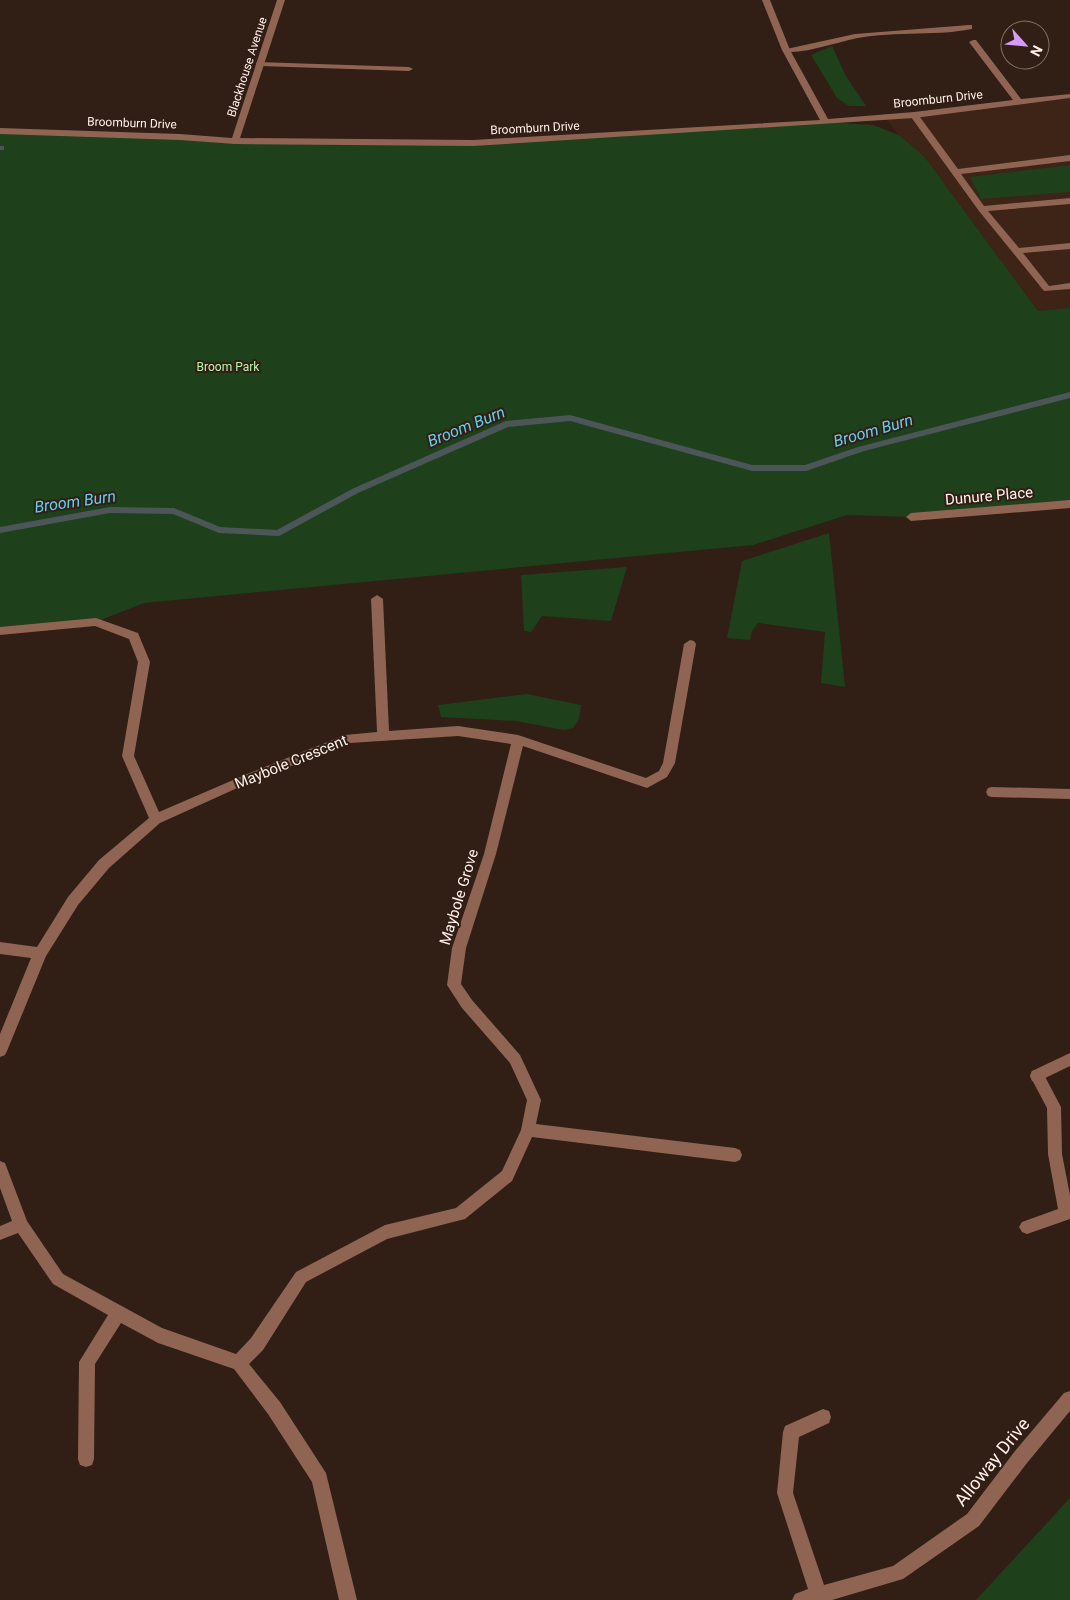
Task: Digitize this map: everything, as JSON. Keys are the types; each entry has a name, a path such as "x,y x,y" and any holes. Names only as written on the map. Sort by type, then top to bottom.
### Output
{"street":[{"name":"Blackhouse Avenue","path":"235,141 281,0"},
{"path":"766,0 786,50 825,122"},
{"path":"786,50 805,48 855,36 969,27"},
{"path":"973,42 1019,102"},
{"path":"260,64 409,69"},
{"name":"Broomburn Drive","path":"0,131 180,137 235,141 473,143 914,115 1070,96"},
{"path":"914,115 982,209 1046,289 1070,286"},
{"path":"955,172 1070,158"},
{"path":"982,209 1070,201"},
{"path":"1016,251 1070,246"},
{"name":"Dunure Place","path":"911,517 1070,504"},
{"path":"377,599 383,735"},
{"path":"0,631 96,622 134,636 144,662 128,756 156,819"},
{"name":"Maybole Crescent","path":"0,1051 40,953 73,901 104,864 156,819 251,777 349,738 383,735 458,730 518,740 647,783 663,774 669,763 690,644"},
{"name":"Maybole Grove","path":"239,1363 257,1344 301,1277 385,1232 460,1214 507,1176 528,1130 534,1100 515,1059 467,1004 454,984 459,948 490,854 518,740"},
{"path":"992,792 1070,794"},
{"path":"0,948 40,953"},
{"path":"1027,1227 1068,1219 1055,1154 1054,1107 1037,1076 1070,1059"},
{"path":"528,1130 735,1155"},
{"path":"0,1168 21,1225 58,1279 158,1334 239,1363 274,1408 320,1479 348,1600"},
{"path":"0,1233 21,1225"},
{"path":"86,1459 87,1362 118,1313"},
{"name":"Alloway Drive","path":"801,1600 896,1573 973,1520 1021,1457 1070,1399"},
{"path":"819,1595 785,1493 791,1432 823,1417"}],"shaded area":[{"path":"1070,96 1070,309 1038,311 924,156 899,135 885,117"}],"green space":[{"path":"832,46 846,76 866,106 849,106 837,98 811,55"},
{"name":"Broom Park","path":"825,122 873,125 899,135 924,156 1038,311 1070,308 1070,504 911,517 847,515 753,545 144,603 96,622 0,633 0,131 235,141 473,143"},
{"path":"1070,165 1070,192 981,199 970,177"},
{"path":"829,533 845,687 821,683 825,632 758,623 752,631 750,640 727,638 742,561"},
{"path":"627,567 611,621 542,616 531,632 524,631 521,575"},
{"path":"527,694 581,705 579,719 573,728 564,730 516,721 441,717 438,705"},
{"path":"1070,1498 1070,1600 976,1600"}],"waterway":[{"name":"Broom Burn","path":"0,530 110,510 174,511 219,530 279,533 355,491 506,424 570,418 752,468 806,468 861,449 1070,395"}]}
